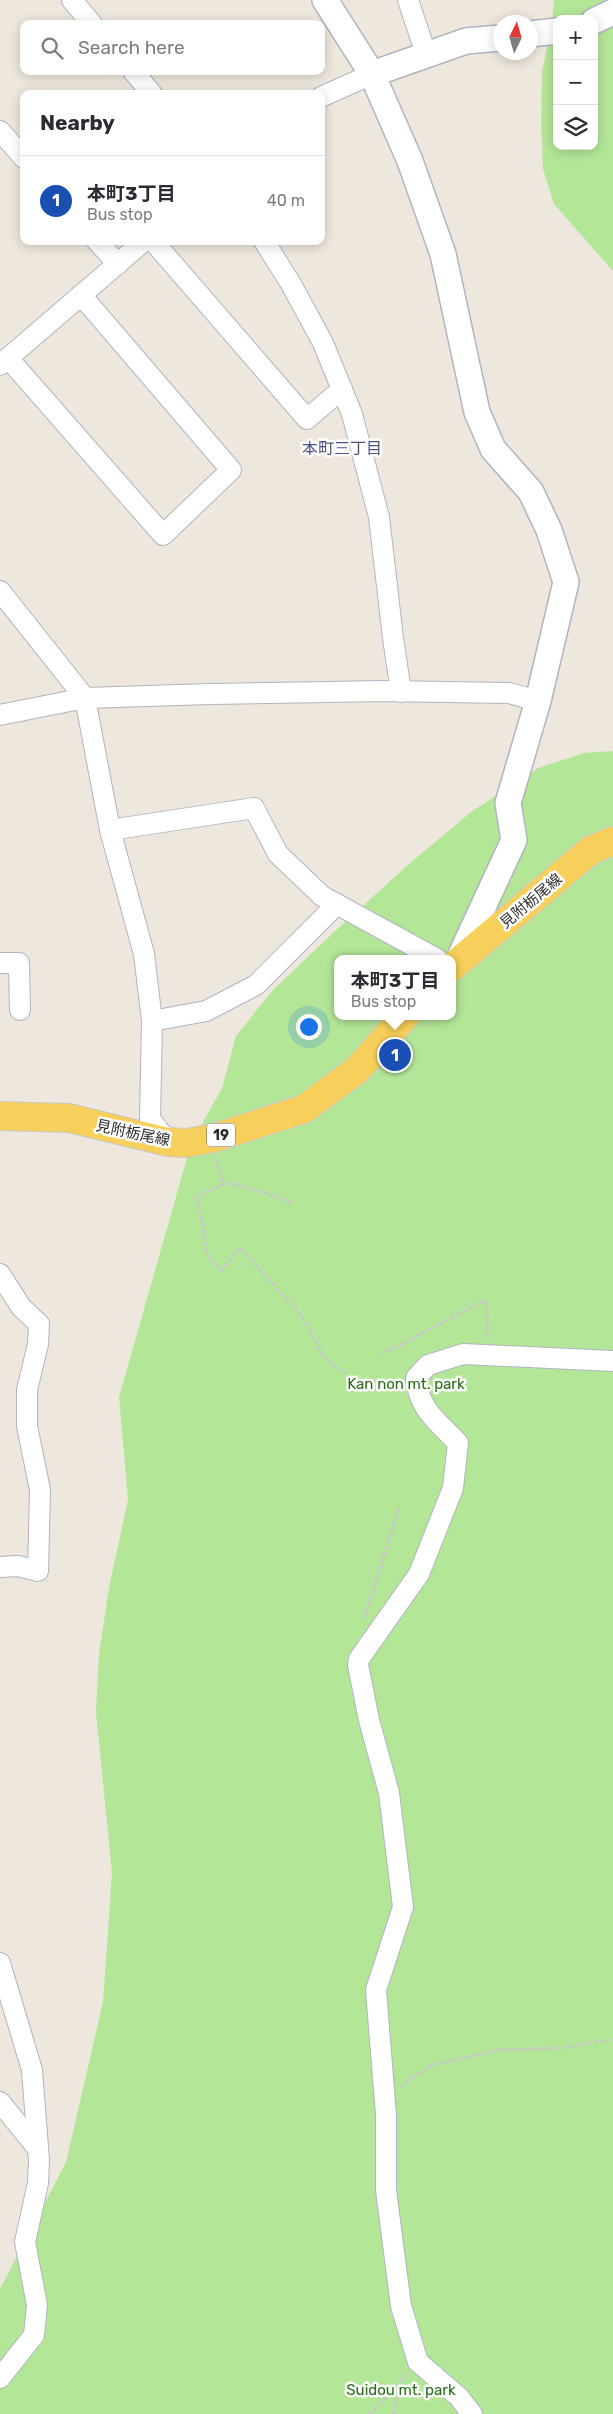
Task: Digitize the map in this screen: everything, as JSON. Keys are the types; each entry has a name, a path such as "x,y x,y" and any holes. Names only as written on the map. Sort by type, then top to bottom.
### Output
{"main road":[{"name":"見附栃尾線","path":"456,957 540,896 591,850 613,841"},
{"name":"見附栃尾線","path":"0,1116 68,1118 168,1142 187,1142 214,1138 304,1109 357,1070 401,1020"}],"street":[{"path":"72,0 89,20"},
{"path":"325,0 372,74 410,161 443,254 477,412 493,449 531,492 549,530 566,582 538,701 508,803 514,840 453,955"},
{"path":"408,0 426,54"},
{"path":"598,19 613,12"},
{"path":"538,33 553,31"},
{"path":"325,95 372,74 426,54 466,41 493,39"},
{"path":"135,75 149,90"},
{"path":"0,132 20,154"},
{"path":"101,245 118,264"},
{"path":"81,295 230,470 163,535 4,362 81,295 139,245"},
{"path":"156,245 307,419 342,389"},
{"path":"267,245 291,284 323,343 352,414 379,517 401,692"},
{"path":"0,591 85,698 110,830 144,954 152,1021 150,1119 168,1142"},
{"path":"0,715 85,698 210,694 509,693 538,701"},
{"path":"110,830 254,808 278,854 322,896 435,955"},
{"path":"152,1021 206,1011 256,985 337,904"},
{"path":"0,963 20,962 20,1010"},
{"path":"0,1274 21,1307 39,1324 38,1344 27,1390 27,1426 40,1490 38,1571 18,1566 0,1566"},
{"path":"472,2414 459,2398 418,2362 401,2306 386,2190 386,2110 376,1990 403,1907 389,1793 369,1720 358,1666 359,1658 419,1574 453,1488 458,1443 428,1412 418,1396 416,1378 428,1365 463,1354 613,1361"},
{"path":"0,1963 32,2070 38,2149 38,2183 25,2242 37,2305 34,2335 0,2378"},
{"path":"0,2102 38,2149"}],"path":[{"path":"292,1203 266,1193 228,1183 195,1196 202,1219 205,1248 211,1262 221,1270 240,1248 302,1319 310,1335 332,1366 346,1373"},
{"path":"381,1353 401,1345 484,1300 487,1309 489,1354"},
{"path":"366,1650 358,1637 399,1509"},
{"path":"386,2110 407,2081 432,2065 499,2050 563,2048 613,2038"},
{"path":"369,2414 418,2362"},
{"path":"394,2414 397,2385"}],"green space":[{"path":"554,0 613,0 613,271 554,204 543,169 541,123 542,72 552,25"},
{"path":"613,751 613,2414 0,2414 0,2289 66,2162 103,2002 112,1873 96,1712 99,1654 109,1588 128,1499 119,1397 191,1144 222,1088 236,1036 273,990 409,864 471,812 538,768 584,753"}],"place":[{"name":"本町3丁目","path":"395,1055"}],"district":[{"name":"本町三丁目","path":"342,448"}],"park label":[{"name":"Kan non mt. park","path":"406,1384"},
{"name":"Suidou mt. park","path":"401,2390"}]}
